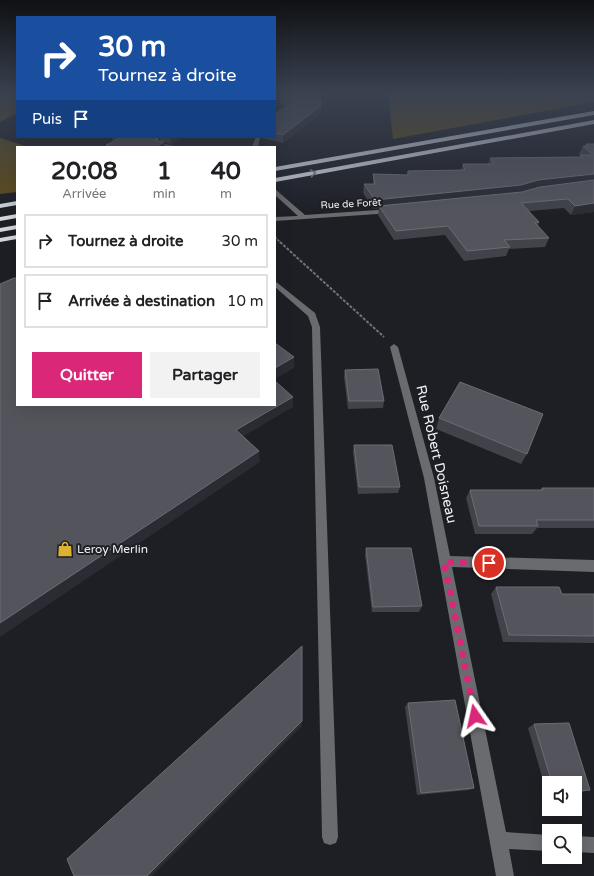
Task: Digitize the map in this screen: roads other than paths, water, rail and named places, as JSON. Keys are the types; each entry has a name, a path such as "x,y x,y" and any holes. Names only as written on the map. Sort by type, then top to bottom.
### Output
{"highway":[{"path":"276,169 478,133"},
{"path":"276,180 534,133"},
{"path":"276,164 343,156"},
{"path":"0,206 16,203"},
{"path":"0,219 16,216"},
{"path":"0,230 16,226"},
{"path":"0,240 16,237"}],"street":[{"path":"156,138 157,144 170,146"},
{"path":"276,191 282,199 302,216"},
{"name":"Rue de Forêt","path":"276,219 397,210"},
{"path":"276,284 312,315 316,327 330,837"},
{"name":"Rue Robert Doisneau","path":"394,347 429,478 444,562 499,840 504,876"},
{"path":"444,562 594,566"},
{"path":"499,840 542,843"},
{"path":"582,844 594,845"}],"place":[{"name":"Leroy Merlin","path":"65,549"}]}
